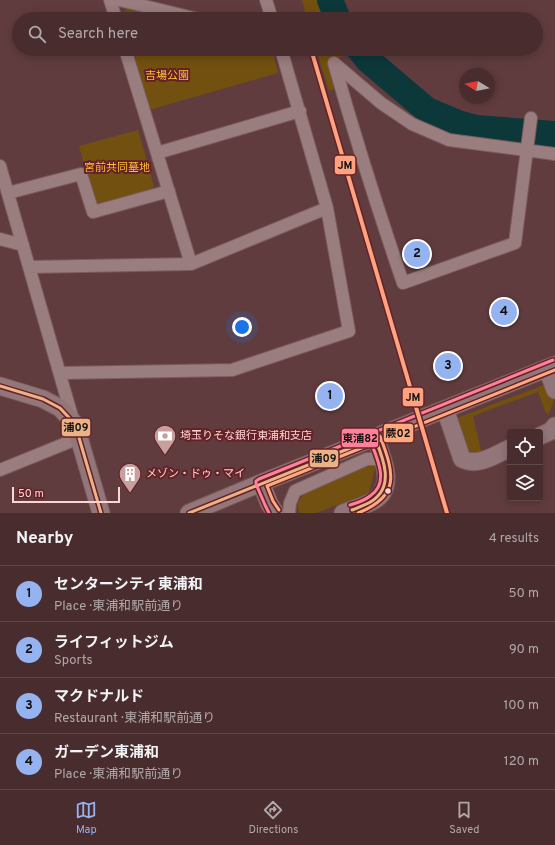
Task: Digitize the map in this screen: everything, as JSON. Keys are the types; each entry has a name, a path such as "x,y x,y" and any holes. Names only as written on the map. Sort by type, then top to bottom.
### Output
{"street":[{"path":"110,0 114,12"},
{"path":"119,0 169,12"},
{"path":"266,0 270,12"},
{"path":"127,56 191,264"},
{"path":"60,373 232,370 349,332 327,208 283,56"},
{"path":"531,118 527,151 515,243 404,283 356,141 334,63 381,103 412,124 449,140 527,151 555,154"},
{"path":"157,153 300,112"},
{"path":"0,166 101,513"},
{"path":"8,193 81,174 93,212 169,191"},
{"path":"29,267 191,264 327,208"},
{"path":"0,238 23,245"},
{"path":"189,513 260,483 551,367 555,390"},
{"path":"0,386 43,399 60,408 77,431"},
{"path":"445,409 458,452 462,459 472,463 480,462 507,449"},
{"path":"543,435 551,431 555,426"},
{"path":"0,470 77,431"},
{"path":"344,513 374,501 385,485 386,474 384,462 375,438"},
{"path":"289,513 290,503 295,491 367,459 377,459 384,462"},
{"path":"260,483 275,513"}],"green space":[{"path":"302,0 317,0 323,12 305,12"},
{"path":"128,8 143,12 123,12"},
{"name":"吉場公園","path":"133,56 274,56 278,73 149,110"},
{"path":"318,56 345,56 328,60 334,89 329,91"},
{"name":"宮前共同墓地","path":"138,130 154,186 151,191 100,206 94,202 79,146"},
{"path":"549,383 553,399 548,415 538,392 473,416 481,454 467,450 457,418"},
{"path":"376,464 369,493 316,513 300,513 298,503 307,489 363,466"}],"waterway":[{"path":"330,0 335,12"},
{"path":"365,56 427,110 458,123 476,128 555,134"}],"transit line":[{"name":"JM","path":"313,56 447,513"},
{"name":"東浦82","path":"269,513 256,484 256,481 259,479 553,360"},
{"name":"蕨02","path":"279,510 273,501 267,486 555,370"},
{"name":"浦09","path":"0,386 43,399 60,408 75,424 101,513"},
{"name":"蕨02","path":"358,513 382,499 388,491 391,472 389,461 380,436"},
{"name":"浦09","path":"189,513 375,438 384,463 385,480 383,488 379,495 372,501 352,510"},
{"name":"東浦82","path":"350,505 368,498 376,491 379,484 381,477 380,470 370,440"}],"place":[{"name":"ライフィットジム","path":"417,254"},
{"name":"ガーデン東浦和","path":"504,312"},
{"name":"マクドナルド","path":"448,366"},
{"name":"センターシティ東浦和","path":"330,396"},
{"name":"埼玉りそな銀行東浦和支店","path":"165,456"},
{"name":"メゾン・ドゥ・マイ","path":"130,494"}]}
